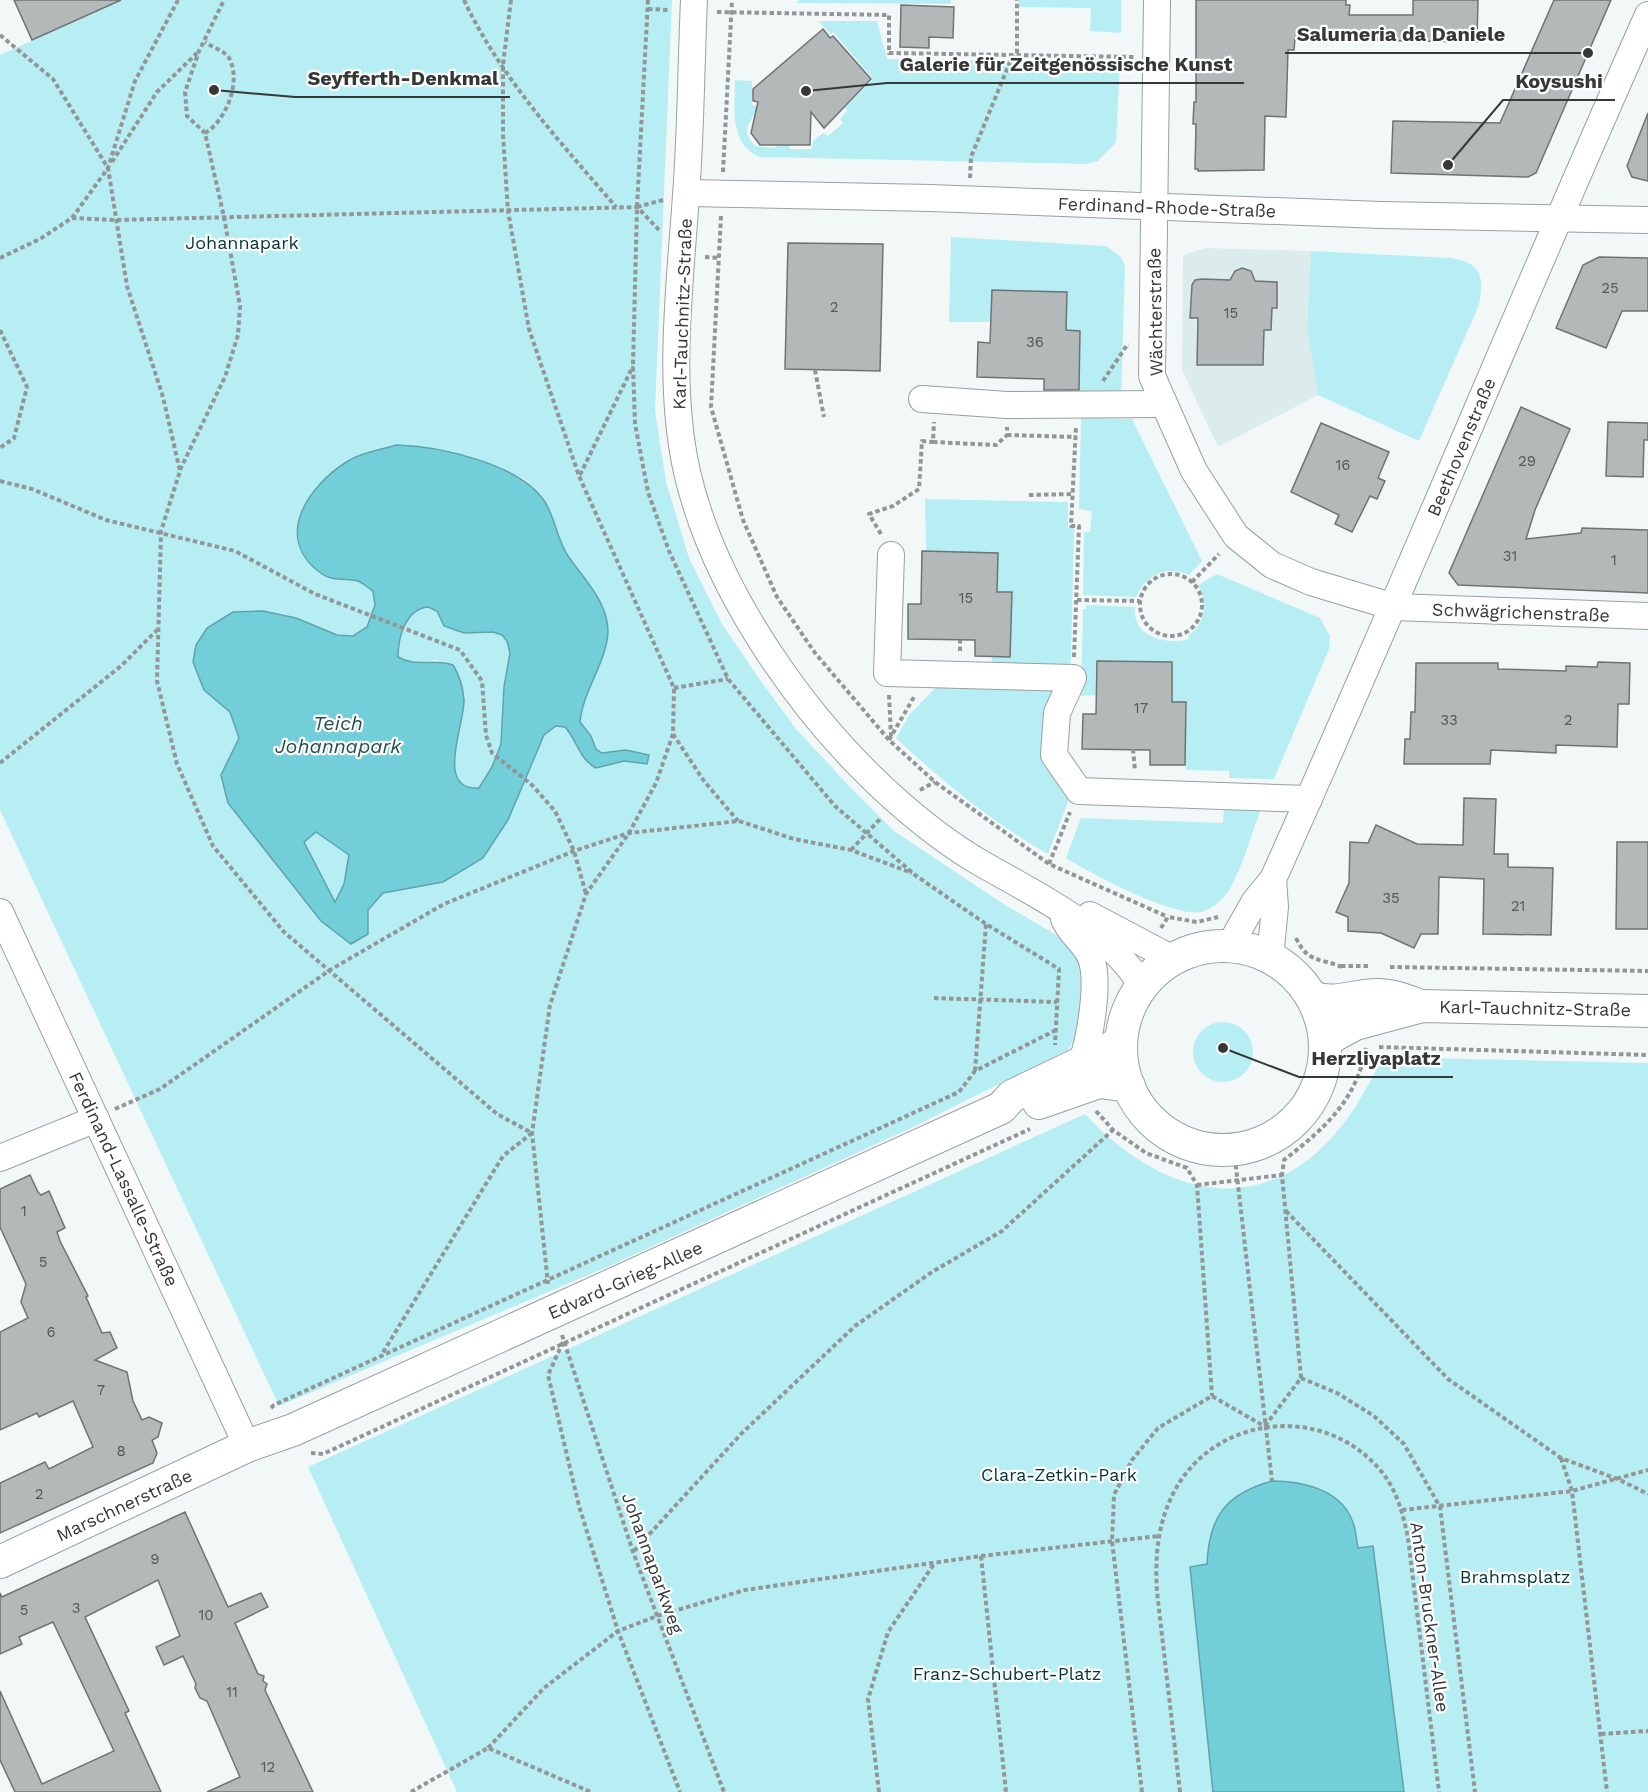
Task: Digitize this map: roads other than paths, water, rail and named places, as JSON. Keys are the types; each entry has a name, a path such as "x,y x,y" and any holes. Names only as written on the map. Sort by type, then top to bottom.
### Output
{"main road":[{"path":"1165,945 1230,945 1250,949 1274,959 1300,980 1312,997 1320,1015 1325,1044 1322,1075 1304,1111 1274,1137 1256,1145 1234,1150 1206,1148 1177,1140 1146,1115 1129,1086 1122,1061 1121,1041 1124,1021 1142,985 1156,970 1165,945"},
{"name":"Karl-Tauchnitz-Straße","path":"1312,997 1324,1002 1376,995 1398,998 1422,1006"},
{"name":"Karl-Tauchnitz-Straße","path":"1325,1044 1333,1036 1355,1024 1422,1006 1648,1011"},
{"name":"Edvard-Grieg-Allee","path":"247,1446 293,1430 1001,1108 1012,1096 1068,1057 1108,1050 1121,1041"},
{"name":"Edvard-Grieg-Allee","path":"1001,1108 1018,1111 1099,1082 1129,1086"},
{"name":"Marschnerstraße","path":"0,1562 247,1446"}],"street":[{"name":"Wächterstraße","path":"1157,0 1152,376 1162,404 1194,471 1236,536 1272,565 1311,582 1394,607"},
{"name":"Karl-Tauchnitz-Straße","path":"694,6 687,193 682,255 678,407 688,473 718,564 779,670 825,728 897,801 963,852 1058,905 1110,945 1142,985"},
{"name":"Beethovenstraße","path":"1230,945 1255,901 1273,879 1309,799 1394,607 1557,218 1648,15"},
{"name":"Ferdinand-Rhode-Straße","path":"687,193 723,192 1648,220"},
{"path":"929,400 1007,405 1162,404"},
{"path":"891,555 887,673 1072,678 1057,713 1054,754 1079,791 1309,799"},
{"name":"Schwägrichenstraße","path":"1394,607 1648,616"},
{"name":"Beethovenstraße","path":"1273,879 1275,907 1271,947 1274,959"},
{"name":"Karl-Tauchnitz-Straße","path":"1058,905 1098,918 1165,945"},
{"path":"1058,905 1066,924 1090,955 1093,966 1092,1028 1068,1057"},
{"name":"Ferdinand-Lassalle-Straße","path":"0,912 247,1446"},
{"path":"0,1158 96,1119"}],"water":[{"name":"Teich Johannapark","path":"396,445 456,453 499,468 518,477 545,502 564,549 594,591 607,620 608,631 604,654 582,710 580,722 591,736 596,749 602,753 626,750 649,755 647,764 624,761 596,768 586,760 565,727 556,726 544,735 508,820 483,858 443,882 383,893 368,910 368,934 351,944 321,921 228,803 221,775 239,738 230,712 204,690 193,662 196,645 207,628 233,612 263,611 296,618 337,635 353,636 367,627 375,605 373,591 358,581 335,579 322,574 307,560 299,545 298,529 301,513 309,498 334,471 359,455","holes":["428,607 437,611 444,626 464,633 493,632 502,635 507,641 510,653 504,687 501,744 492,767 479,788 465,786 458,779 455,768 455,754 464,700 458,673 453,665 438,662 411,662 398,657 402,633 409,618 420,609","316,832 349,855 344,884 335,902 304,842"]},
{"path":"1272,1481 1307,1485 1329,1494 1339,1501 1352,1520 1358,1548 1373,1546 1404,1792 1213,1792 1190,1567 1207,1564 1212,1533 1223,1509 1243,1493"}],"place":[{"name":"Salumeria da Daniele","path":"1588,53"},
{"name":"Seyfferth-Denkmal","path":"214,90"},
{"name":"Galerie für Zeitgenössische Kunst","path":"806,91"},
{"name":"Koysushi","path":"1448,165"},
{"name":"Herzliyaplatz","path":"1223,1048"}],"park label":[{"name":"Johannapark","path":"242,242"},
{"name":"Clara-Zetkin-Park","path":"1059,1474"},
{"name":"Brahmsplatz","path":"1515,1576"},
{"name":"Franz-Schubert-Platz","path":"1007,1673"}]}
